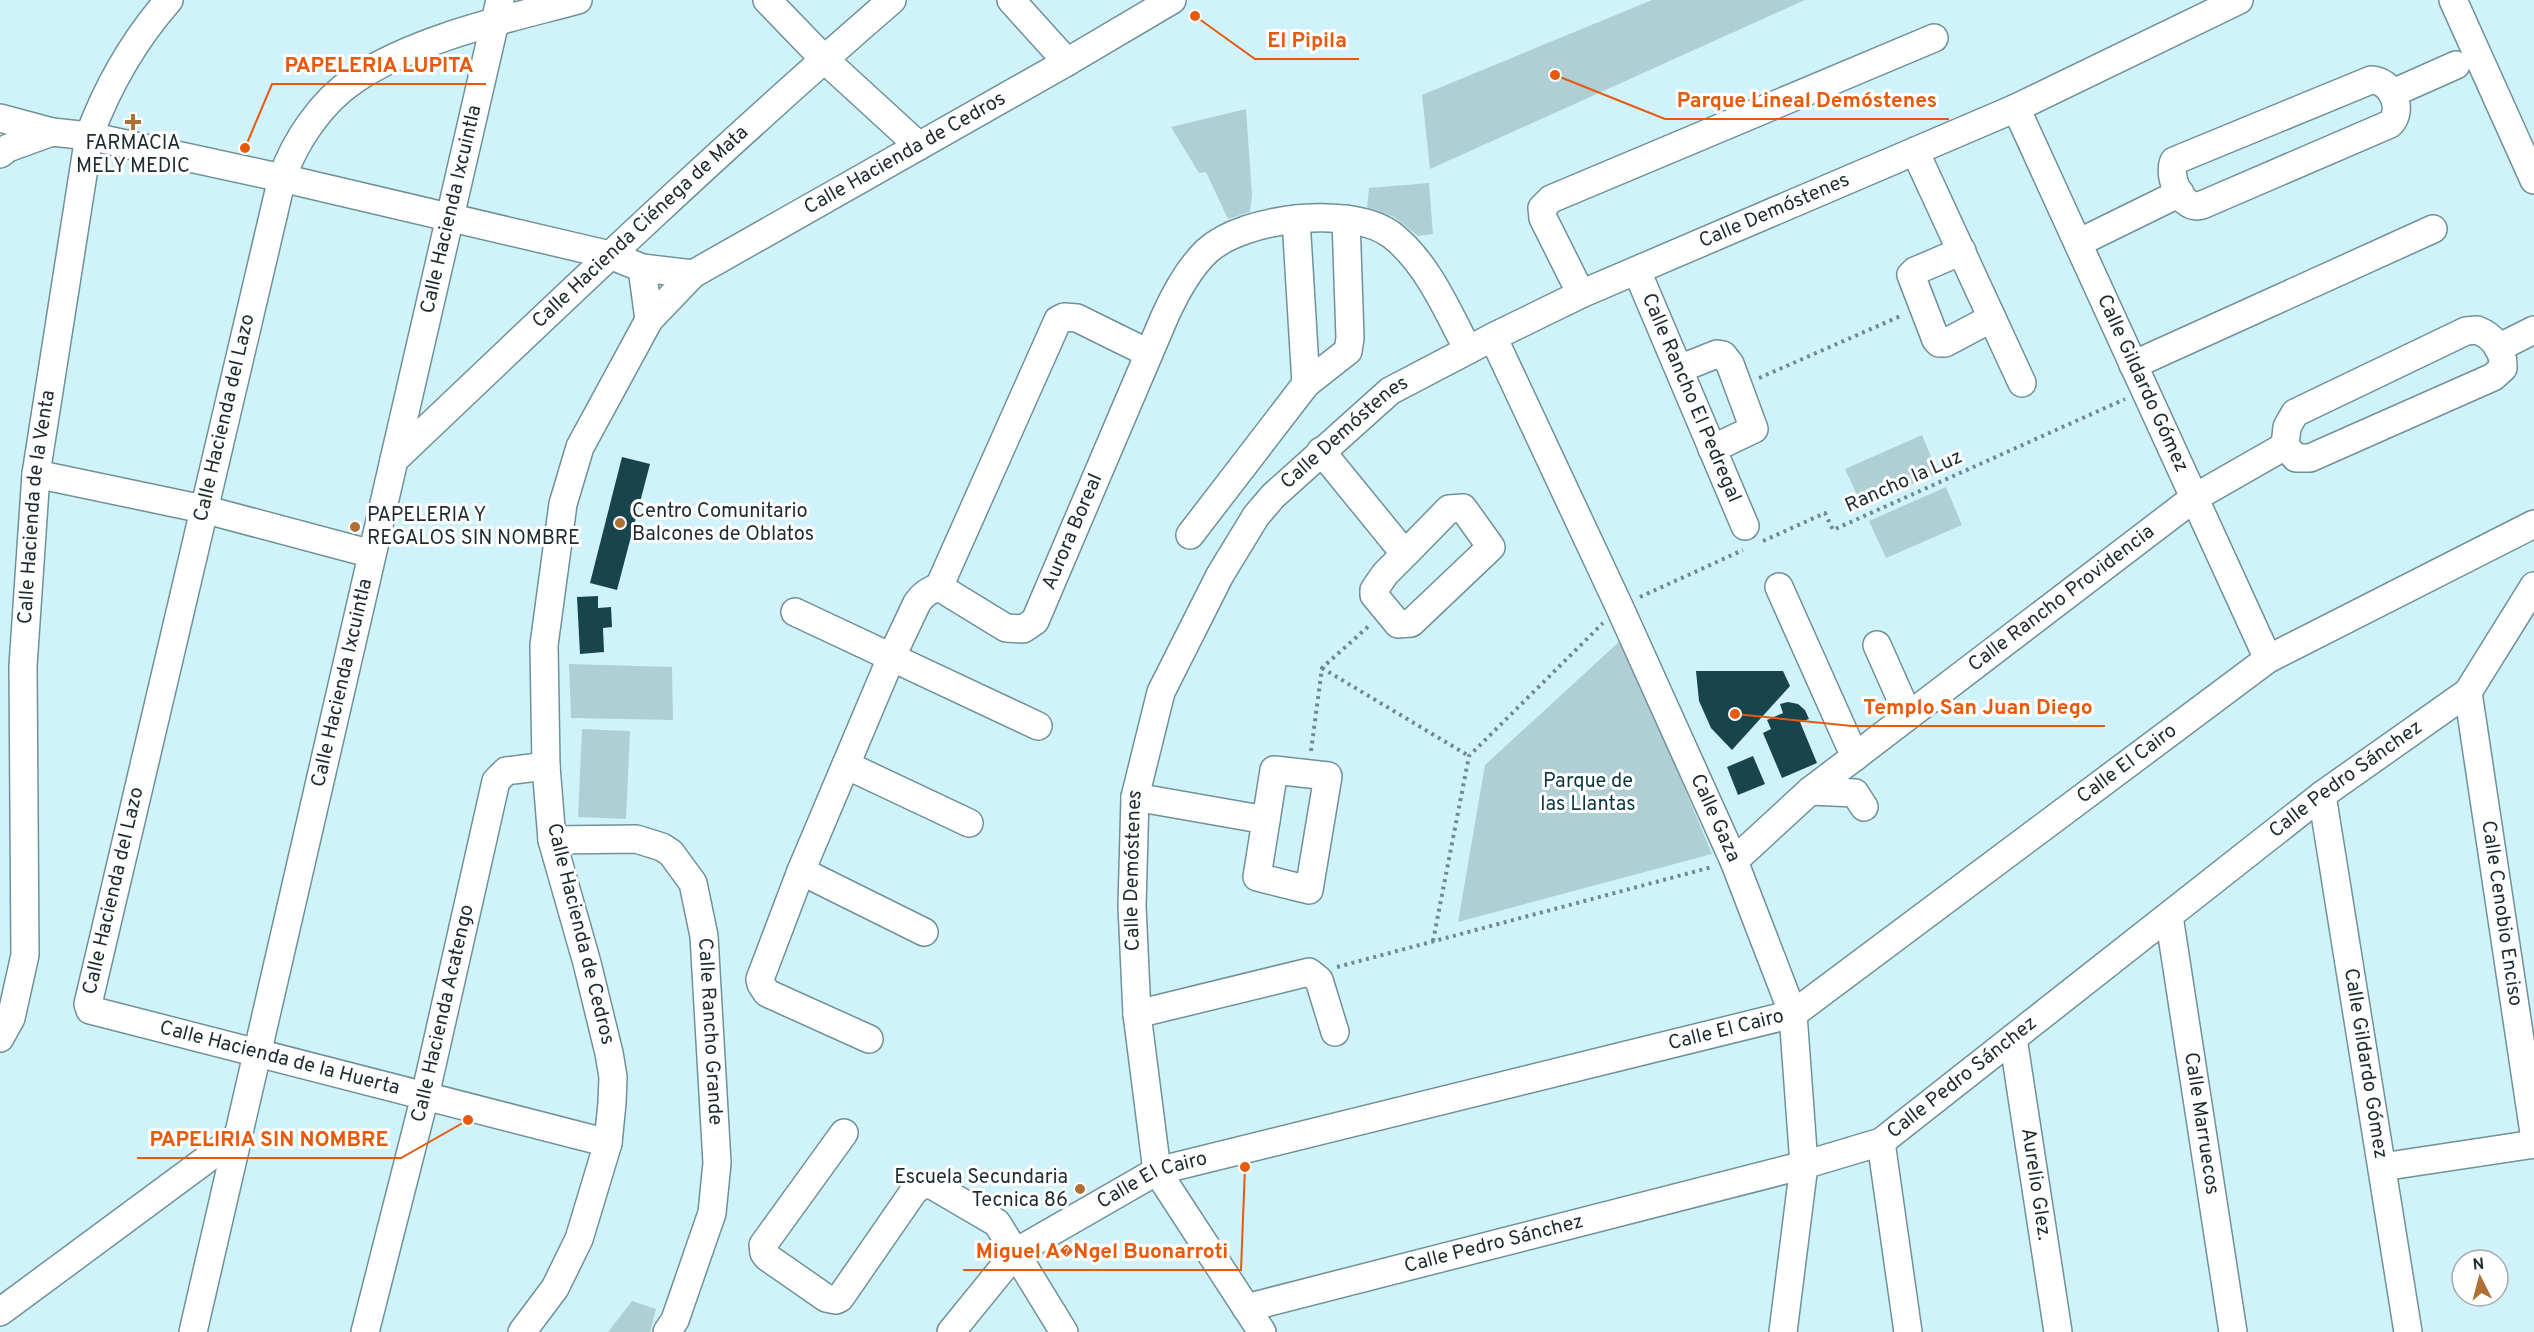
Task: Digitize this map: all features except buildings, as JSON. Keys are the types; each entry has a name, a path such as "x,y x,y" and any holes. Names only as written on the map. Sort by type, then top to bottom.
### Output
{"street":[{"name":"Calle Hacienda de la Venta","path":"0,1038 11,1017 25,955 12,663 36,474 88,136 103,97 126,57 169,0"},
{"name":"Calle Hacienda del Lazo","path":"90,1010 89,996 282,178 290,156 302,135 325,107 354,80 498,11 578,0"},
{"path":"767,0 824,59 919,146"},
{"name":"Calle Hacienda Ciénega de Mata","path":"394,460 610,255 824,59 892,0"},
{"path":"1011,0 1067,62"},
{"name":"Calle Hacienda de Cedros","path":"522,1332 555,1288 579,1239 608,1143 613,1090 609,1053 587,963 552,840 546,766 544,645 563,504 580,447 650,320 693,274 1172,0"},
{"name":"Calle Demóstenes","path":"1262,1332 1157,1172 1137,1014 1132,906 1135,797 1161,692 1220,575 1256,516 1273,496 1390,391 1468,350 1581,294 2016,108 2239,0"},
{"path":"2453,0 2534,180"},
{"name":"Calle Hacienda Ixcuintla","path":"193,1332 498,11"},
{"path":"1581,294 1543,218 1542,208 1551,199 1935,38"},
{"path":"2393,93 2456,65"},
{"path":"2365,81 2382,81 2393,93 2395,116 2390,124 2197,207 2188,204 2180,193 2172,173 2174,161 2365,81"},
{"name":"Calle Gildardo Gómez","path":"2016,108 2268,659"},
{"path":"0,118 52,132 88,136 282,178 610,255 642,268 693,274"},
{"path":"0,154 8,148 52,132"},
{"path":"1915,151 2022,383"},
{"path":"2078,243 2180,193"},
{"path":"1296,219 1306,384"},
{"name":"Aurora Boreal","path":"939,587 1006,627 1023,628 1035,621 1171,302 1207,251 1219,242 1246,229 1296,219 1346,219 1382,230 1403,246 1437,292 1468,350"},
{"path":"1190,535 1306,384 1348,351 1350,338 1346,219"},
{"path":"2133,365 2433,229"},
{"path":"1962,251 1912,273 1912,280 1922,307 1939,343 1945,343 1992,318"},
{"path":"642,268 650,320"},
{"name":"Calle Rancho El Pedregal","path":"1637,271 1752,538"},
{"path":"869,1039 767,993 761,984 762,974 801,871 891,658 921,597 939,587 1058,320 1064,317 1077,318 1149,353"},
{"path":"2477,330 2489,335 2498,348 2503,357 2503,368 2493,377 2310,458 2296,458 2285,446 2287,427 2295,413 2466,331 2477,330"},
{"path":"2498,348 2534,330"},
{"name":"Calle Gaza","path":"1493,337 1619,606 1734,861 1793,1014 1804,1165 1780,1331"},
{"path":"1679,369 1712,355 1723,355 1730,364 1754,429 1712,449"},
{"name":"Calle Rancho Providencia","path":"1734,861 1810,791 2194,498 2285,446"},
{"path":"1321,452 1406,554"},
{"path":"36,474 203,510 372,554"},
{"path":"1463,508 1491,547 1411,623 1398,624 1386,610 1374,594 1374,588 1449,509 1463,508"},
{"name":"Calle El Cairo","path":"951,1332 1016,1252 1157,1172 1793,1014 2268,659 2534,524"},
{"name":"Calle Pedro Sánchez","path":"1246,1308 1804,1165 1881,1142 2322,795 2468,692 2534,586"},
{"path":"1779,587 1855,757"},
{"path":"795,612 1038,726"},
{"path":"1877,645 1908,715"},
{"name":"Calle Cenobio Enciso","path":"2468,692 2534,1133"},
{"path":"846,765 969,823"},
{"name":"Calle Hacienda Acatengo","path":"360,1329 425,1096 496,781 506,771 546,766"},
{"path":"1274,770 1318,775 1309,890 1257,877 1266,820 1274,770"},
{"path":"1810,791 1855,793 1864,807"},
{"name":"Calle Gildardo Gómez","path":"2322,795 2408,1332"},
{"path":"1135,797 1266,820"},
{"name":"Calle Rancho Grande","path":"552,840 636,839 662,847 671,853 693,883 704,936 717,1163 712,1213 679,1328"},
{"path":"801,871 924,932"},
{"name":"Calle Marruecos","path":"2169,916 2234,1332"},
{"path":"1137,1014 1303,972 1313,973 1319,980 1335,1032"},
{"name":"Calle Hacienda de la Huerta","path":"90,1010 608,1143"},
{"name":"Aurelio Glez.","path":"2013,1038 2058,1332"},
{"path":"844,1133 763,1245 767,1257 826,1298 836,1300 844,1294 914,1191 922,1185 932,1185 997,1223 1064,1332"},
{"path":"0,1312 238,1136"},
{"path":"1881,1142 1908,1332"},
{"path":"2382,1167 2534,1144"}],"path":[{"path":"1738,386 1922,307"},
{"name":"Rancho la Luz","path":"1619,606 1752,538 1825,513 1833,530 2145,390"},
{"path":"1433,941 1469,756 1619,606"},
{"path":"1318,775 1322,668 1386,610"},
{"path":"1322,668 1469,756"},
{"path":"1313,973 1734,861"}],"green space":[{"path":"1652,0 1805,0 1430,169 1422,95"},
{"path":"1246,109 1252,195 1250,212 1228,219 1206,172 1199,173 1171,127"},
{"path":"1429,183 1433,234 1418,236 1394,217 1367,207 1369,188"},
{"path":"1922,435 1938,473 1862,506 1845,469"},
{"path":"1946,487 1962,525 1886,558 1869,521"},
{"name":"Parque de las Llantas","path":"1622,639 1712,854 1458,922 1485,765"},
{"path":"569,664 672,667 673,720 571,718"},
{"path":"582,729 630,731 626,819 578,817"},
{"path":"632,1301 656,1309 650,1332 608,1332"}],"place":[{"name":"El Pipila","path":"1195,16"},
{"name":"Parque Lineal Demóstenes","path":"1555,75"},
{"name":"FARMACIA MELY MEDIC","path":"133,122"},
{"name":"PAPELERIA LUPITA","path":"245,148"},
{"name":"Centro Comunitario Balcones de Oblatos","path":"620,523"},
{"name":"PAPELERIA Y REGALOS SIN NOMBRE","path":"355,527"},
{"name":"Templo San Juan Diego","path":"1735,714"},
{"name":"PAPELIRIA SIN NOMBRE","path":"468,1120"},
{"name":"Miguel A�Ngel Buonarroti","path":"1245,1167"},
{"name":"Escuela Secundaria Tecnica 86","path":"1080,1189"}]}
